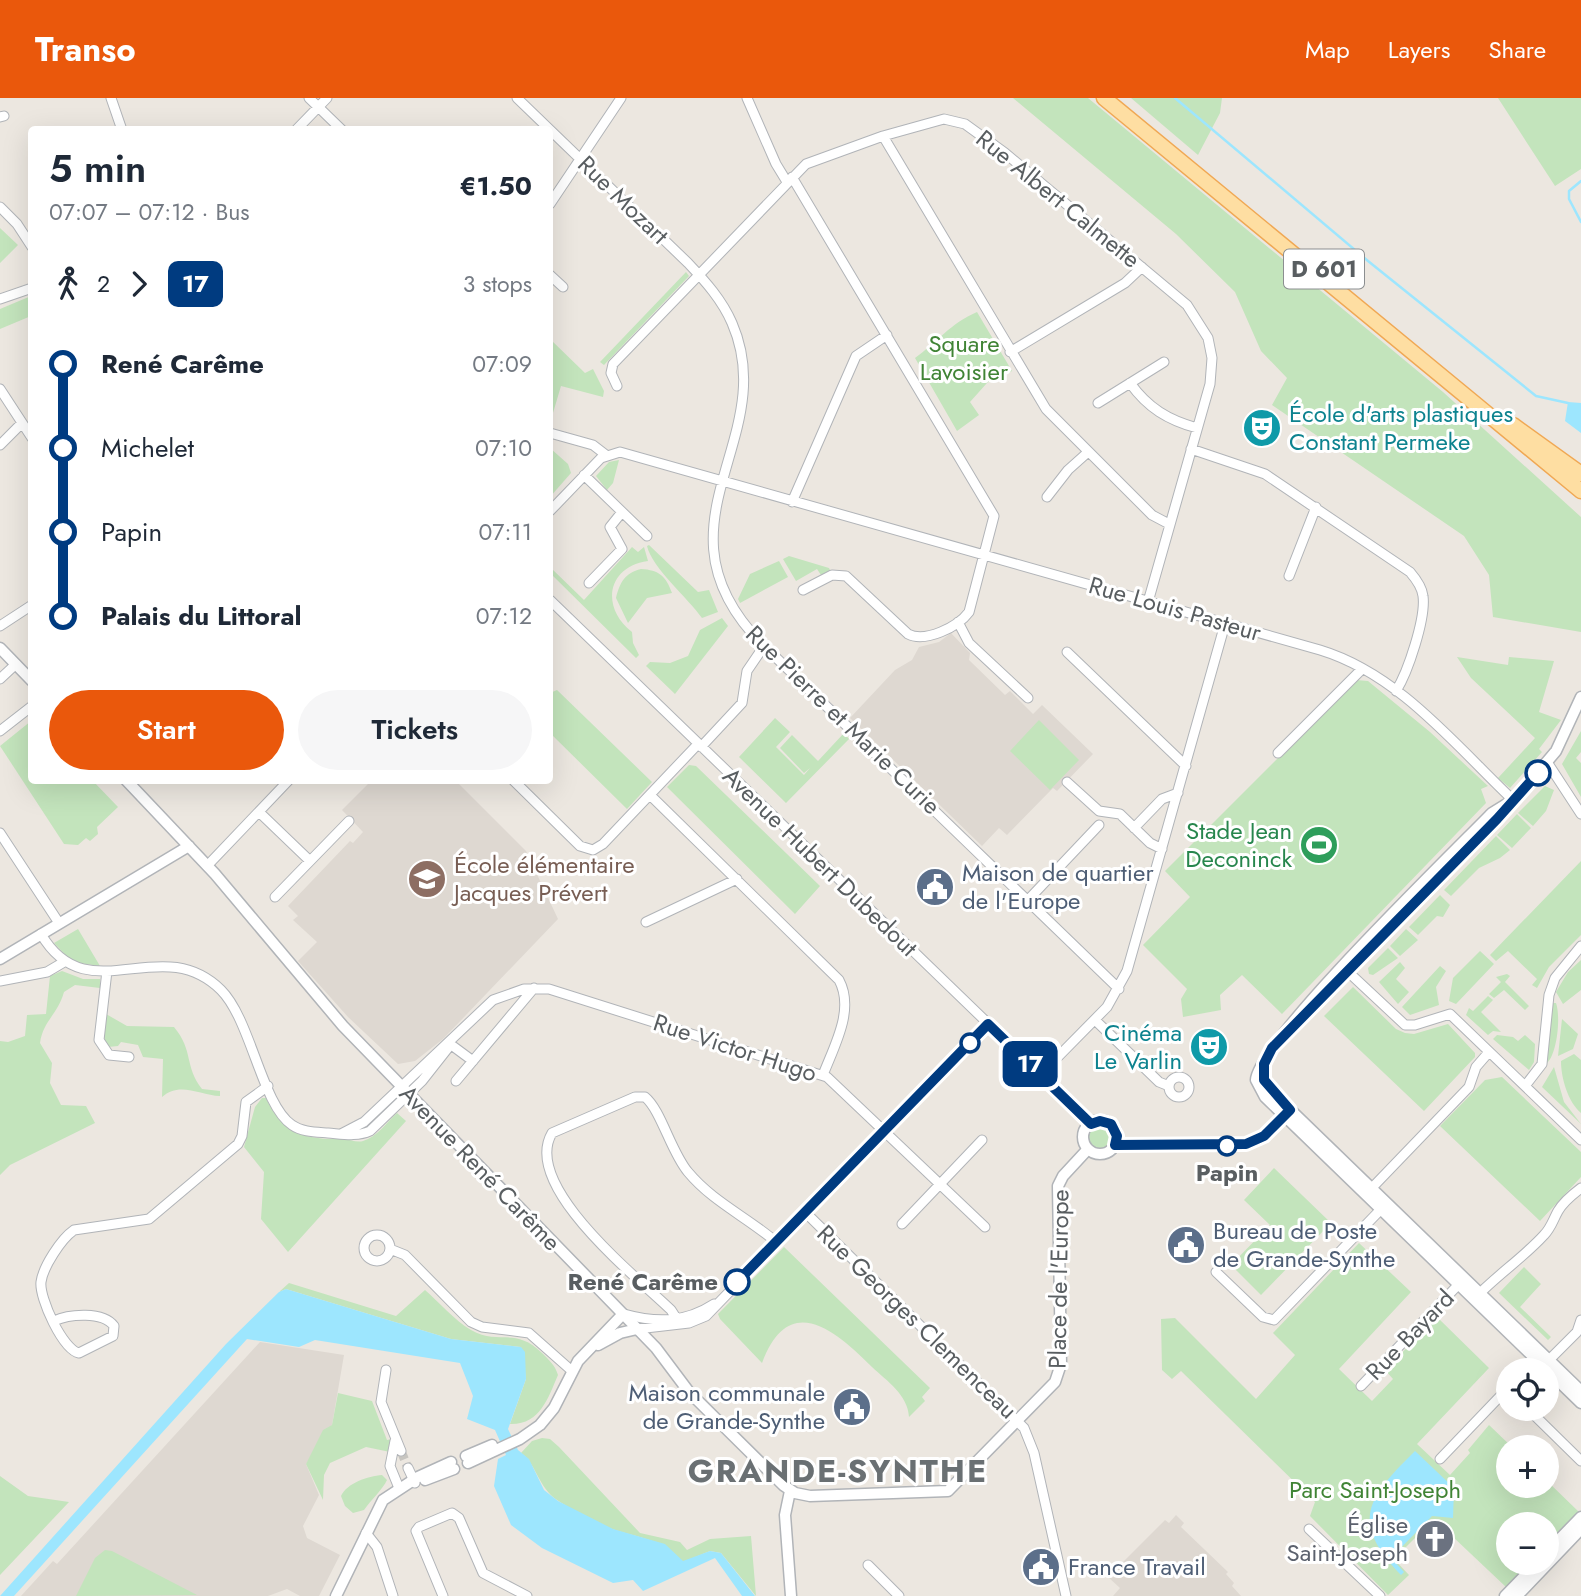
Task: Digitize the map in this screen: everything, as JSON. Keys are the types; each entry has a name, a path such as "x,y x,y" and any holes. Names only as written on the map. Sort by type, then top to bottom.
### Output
{"main road":[{"name":"D 601","path":"1104,98 1581,491"},
{"name":"D 601","path":"1118,98 1487,405 1581,474"}],"street":[{"path":"111,98 121,126"},
{"path":"310,98 338,126"},
{"path":"300,126 327,98"},
{"name":"Rue Mozart","path":"517,98 546,126"},
{"path":"553,200 621,98"},
{"path":"747,98 776,164 790,180 887,335 991,508 993,523 969,612 958,622 918,638 905,631 846,576 832,575 803,590"},
{"name":"Rue Albert Calmette","path":"617,386 611,373 613,365 790,180 815,159 934,120 953,120 965,124 1191,310 1208,338 1212,372 1148,602"},
{"name":"Rue Mozart","path":"553,133 698,274"},
{"path":"883,136 1046,409 1087,453 1152,515 1169,524"},
{"path":"0,207 18,224 28,240"},
{"path":"1010,352 1129,281 1142,267"},
{"name":"Rue Pierre et Marie Curie","path":"698,274 728,314 743,361 742,406 713,523 718,572 737,616 764,646 1119,989"},
{"path":"553,278 562,287"},
{"path":"0,299 28,289"},
{"path":"792,502 856,356 887,335"},
{"path":"1098,403 1164,362"},
{"path":"1130,383 1143,400 1166,417 1197,428"},
{"path":"0,389 28,432"},
{"path":"0,445 22,423"},
{"path":"553,434 593,446 606,455 553,508"},
{"path":"1191,449 1265,474 1407,569 1420,587 1422,617 1404,678 1396,691"},
{"name":"Rue Louis Pasteur","path":"606,455 620,452 1327,652 1362,669 1396,691 1513,800"},
{"path":"1047,497 1068,470 1087,453"},
{"path":"584,475 647,536"},
{"path":"1289,576 1315,507"},
{"path":"589,583 622,551 622,543 610,527 622,512"},
{"name":"Avenue Hubert Dubedout","path":"553,603 1091,1124"},
{"path":"0,626 28,608"},
{"path":"958,622 969,643 1028,698"},
{"path":"1041,1074 1095,1020 1119,989 1131,960 1225,624"},
{"path":"517,784 580,846 589,851 603,844 742,703 747,671 764,646"},
{"path":"0,648 28,677"},
{"path":"1067,652 1186,766"},
{"path":"0,679 16,664"},
{"path":"1278,753 1362,669"},
{"path":"1541,1358 1287,1113 1262,1094 1257,1083 1259,1065 1286,1032 1306,1016 1346,970 1497,819 1547,762 1567,731 1581,697"},
{"path":"0,732 28,709"},
{"path":"1547,762 1581,814"},
{"path":"1067,782 1097,810 1120,814 1150,843 1162,849"},
{"name":"Avenue René Carême","path":"130,784 207,866 307,987 408,1095 664,1356 689,1392 790,1491"},
{"path":"207,866 285,784"},
{"path":"1134,828 1162,799 1178,793"},
{"path":"650,795 841,984 845,1001 843,1019 823,1075"},
{"path":"259,812 310,861"},
{"path":"275,897 349,821"},
{"path":"1028,900 1099,825"},
{"path":"0,833 59,923"},
{"path":"0,959 189,846"},
{"path":"646,922 737,879"},
{"path":"0,981 47,972 64,962 52,951 41,934"},
{"path":"1525,1086 1542,1064 1549,995 1555,978 1581,946"},
{"name":"Rue Victor Hugo","path":"64,962 85,971 168,966 195,972 210,980 232,1004 283,1116 293,1126 307,1131 341,1134 370,1131 408,1095 457,1035"},
{"path":"1346,970 1402,1024 1415,1025 1449,1014 1581,1140"},
{"path":"107,971 99,1040 109,1055 129,1057"},
{"path":"456,1081 534,988"},
{"name":"Rue Victor Hugo","path":"341,1134 364,1122 493,1000 510,992 534,988 554,990 823,1075 885,1130 985,1227"},
{"path":"1095,1020 1159,1082 1169,1086"},
{"path":"582,1357 612,1336 637,1328 706,1316 988,1024"},
{"path":"450,1044 473,1061"},
{"path":"1369,1191 1469,1087 1476,1067 1489,1052"},
{"path":"54,1321 70,1315 105,1318 113,1324 115,1331 109,1339 76,1353 67,1348 54,1321 40,1284 45,1270 68,1234 84,1227 141,1222 158,1214 238,1144 247,1099 268,1086"},
{"path":"679,1322 563,1200 552,1178 548,1152 549,1139 556,1130 640,1096 652,1104 670,1146 690,1174 715,1199 776,1242"},
{"path":"1115,1145 1117,1136 1111,1124 1100,1121 1091,1124 1083,1138 1088,1149 1102,1154 1115,1145 1246,1144 1264,1136 1287,1113"},
{"path":"902,1224 982,1140"},
{"name":"Place de l'Europe","path":"790,1491 810,1496 948,1491 1029,1409 1060,1372 1058,1186 1063,1176 1088,1149"},
{"path":"1477,1296 1547,1233 1559,1210 1581,1188"},
{"path":"1216,1272 1263,1317 1274,1320 1384,1206"},
{"path":"1384,1206 1459,1284 1477,1296"},
{"name":"Rue Georges Clemenceau","path":"805,1212 1018,1420 1034,1452 1066,1596"},
{"path":"390,1249 405,1255 467,1319 482,1326 529,1333 572,1371"},
{"name":"Rue Bayard","path":"1361,1386 1459,1284"},
{"path":"467,1459 500,1446 540,1425 556,1404 582,1357 623,1314 650,1320 679,1322"},
{"path":"1543,1358 1577,1332 1581,1320"},
{"path":"386,1370 381,1402 401,1451"},
{"path":"1559,1373 1581,1391"},
{"path":"1559,1378 1581,1402"},
{"path":"1440,1459 1496,1401"},
{"path":"1540,1421 1581,1461"},
{"path":"396,1439 390,1466 399,1488"},
{"path":"336,1596 383,1500 399,1488 453,1465"},
{"path":"408,1468 414,1481"},
{"path":"790,1491 785,1515 791,1596"},
{"path":"443,1596 416,1533 421,1526 450,1513 456,1514 484,1574 527,1596"},
{"path":"1559,1540 1581,1517"},
{"path":"1310,1529 1380,1596"},
{"path":"1517,1596 1581,1529"},
{"path":"366,1533 377,1547 393,1596"},
{"path":"868,1565 899,1596"},
{"path":"1505,1596 1525,1575"}],"shaded area":[{"path":"951,633 970,653 969,660 1005,695 1010,691 1033,714 1042,705 1093,754 1057,791 1053,788 1007,835 999,828 982,846 850,718 895,670 912,660 919,647 939,642"},
{"name":"École élémentaire Jacques Prévert","path":"368,784 459,784 526,851 558,919 443,1039 415,1061 398,1064 348,1017 298,961 317,942 293,920 298,916 288,906 350,841 353,843 363,832 342,810"},
{"path":"260,1342 344,1355 332,1425 306,1464 319,1495 303,1526 307,1538 340,1555 319,1596 300,1596 287,1589 268,1596 21,1596 53,1561 57,1564"},
{"path":"1176,1515 1184,1523 1181,1527 1228,1572 1226,1574 1234,1583 1232,1586 1241,1596 1113,1596 1120,1588 1108,1577 1165,1520 1169,1523"}],"green space":[{"path":"1013,98 1088,98 1443,392 1581,517 1581,632 1493,617 1489,575 1464,536 1272,405 1287,378 1261,351 1235,292 1176,234"},
{"path":"1131,98 1222,98 1220,113 1198,155"},
{"path":"1498,98 1581,98 1581,169 1555,186"},
{"path":"0,228 18,245 0,263"},
{"path":"686,272 689,276 604,365 600,362"},
{"path":"28,297 28,317 0,329 0,309"},
{"name":"Square Lavoisier","path":"977,312 1012,371 1007,374 1004,371 987,383 970,402 979,415 957,431 915,358 952,327"},
{"path":"553,342 585,373 593,369 604,391 603,397 561,386 553,413"},
{"path":"553,451 568,464 571,473 553,494"},
{"path":"619,460 613,483 607,490 596,476 609,462"},
{"path":"649,545 698,592 709,590 718,612 702,618 656,564 650,555"},
{"path":"632,547 638,552 644,547 648,561 623,571 616,580 612,601 622,622 632,632 633,643 639,655 636,658 553,576 553,570 584,600"},
{"path":"789,556 830,570 821,575 817,569 796,581 783,559"},
{"path":"779,561 788,577 740,603 738,599 750,574"},
{"path":"641,569 661,575 672,593 647,598 628,623 616,598 624,579"},
{"path":"722,618 728,626 675,694 646,666 650,662 670,663 688,656 700,630"},
{"path":"1457,657 1508,665 1509,657 1554,661 1539,712 1561,720 1539,749 1542,752 1510,788 1498,778 1535,738 1471,678"},
{"name":"Stade Jean Deconinck","path":"1356,680 1368,681 1430,732 1488,786 1481,789 1486,803 1282,1014 1242,975 1220,995 1221,1010 1183,1017 1181,999 1187,989 1143,945 1190,897 1165,871"},
{"path":"557,690 652,782 627,809 553,736 553,692"},
{"path":"775,718 790,732 776,747 804,775 810,768 804,773 780,748 792,735 818,761 844,733 849,739 786,803 739,757"},
{"path":"1039,720 1079,760 1050,790 1010,751"},
{"path":"28,723 28,784 96,784 118,807 97,827 98,834 90,841 86,838 78,845 64,844 0,746"},
{"path":"1581,731 1581,752 1576,758 1581,763 1581,797 1562,764"},
{"path":"689,765 696,766 820,886 795,914 667,787"},
{"path":"1545,786 1554,790 1546,811 1533,826 1518,813"},
{"path":"1517,814 1531,828 1512,848 1497,835"},
{"path":"1496,836 1510,850 1479,868 1451,896 1444,890"},
{"path":"1581,861 1581,935 1549,967 1537,988 1532,985 1537,979 1508,951 1496,961 1490,955"},
{"path":"1440,895 1450,905 1443,917 1437,916 1418,935 1409,927"},
{"path":"78,929 100,966 72,962 54,943"},
{"path":"1406,929 1418,940 1400,956 1390,946"},
{"path":"1388,948 1398,958 1373,975 1369,974 1368,968"},
{"path":"1480,951 1494,964 1456,1004 1449,1001 1453,978"},
{"path":"1581,960 1581,990 1563,1004 1556,992 1568,972"},
{"path":"1400,962 1405,968 1396,979 1409,992 1398,1004 1379,982"},
{"path":"1440,966 1446,971 1436,987 1439,1005 1410,1015 1402,1007"},
{"path":"62,971 83,979 100,979 100,988 75,985 64,992 44,1029 40,1043 52,1063 50,1083 61,1105 86,1106 95,1123 10,1165 0,1175 0,1041 8,1042 25,1036 27,1015 46,1014 50,976"},
{"path":"1507,974 1510,976 1505,982 1529,1006 1525,1010 1504,990 1494,998 1489,994 1501,982 1496,977"},
{"path":"1353,987 1396,1029 1414,1034 1448,1024 1475,1053 1475,1057 1424,1111 1324,1016"},
{"path":"1488,996 1493,1000 1481,1012 1501,1032 1493,1031 1488,1035 1466,1015 1469,1008 1473,1011"},
{"path":"1552,1003 1556,1003 1558,1026 1556,1044 1547,1063"},
{"path":"106,1014 127,1026 174,1027 184,1044 196,1081 202,1089 220,1091 220,1096 183,1089 169,1092 162,1097 163,1059 143,1057 138,1045 121,1042 118,1046 108,1047 103,1036"},
{"path":"1562,1019 1578,1034 1573,1049 1558,1056"},
{"path":"1497,1035 1513,1037 1518,1041 1525,1035 1535,1044 1534,1062 1529,1070 1493,1039"},
{"path":"1574,1054 1581,1060 1581,1113 1569,1096 1561,1068 1561,1061"},
{"path":"1554,1067 1564,1102 1581,1124 1542,1087"},
{"path":"1502,1077 1581,1152 1581,1177 1540,1221 1440,1126 1485,1080"},
{"path":"262,1098 266,1098 272,1110 287,1127 317,1138 361,1141 377,1133 397,1113 406,1121 288,1252 261,1219 264,1172 244,1147 255,1107"},
{"path":"1100,1125 1109,1128 1112,1137 1109,1146 1100,1149 1091,1146 1088,1137 1091,1128"},
{"path":"1274,1168 1331,1223 1261,1295 1231,1265 1270,1225 1244,1200"},
{"name":"Parc Saint-Joseph","path":"1359,1243 1411,1292 1339,1369 1372,1401 1393,1379 1385,1370 1437,1317 1489,1368 1417,1444 1450,1475 1470,1453 1468,1450 1489,1425 1499,1435 1496,1435 1496,1498 1559,1498 1559,1493 1579,1512 1559,1533 1559,1512 1496,1512 1496,1575 1518,1575 1506,1587 1434,1519 1394,1559 1409,1575 1388,1595 1310,1516 1315,1502 1181,1371 1172,1379 1162,1370 1161,1319 1175,1318 1256,1399 1295,1355 1273,1333"},
{"path":"784,1247 930,1388 922,1397 925,1401 909,1417 905,1402 896,1389 858,1353 828,1331 814,1324 799,1323 786,1328 773,1341 762,1363 720,1319 718,1314"},
{"path":"1524,1267 1541,1284 1520,1307 1551,1337 1548,1340 1499,1293"},
{"path":"289,1283 396,1316 425,1290 471,1330 490,1337 515,1338 532,1345 552,1363 558,1375 536,1415 529,1420 510,1424 526,1379 521,1347 451,1339 286,1289 279,1292"},
{"path":"338,1393 372,1401 387,1440 392,1439 390,1452 366,1447 330,1463 324,1475 323,1500 306,1464 323,1430 332,1425"},
{"path":"550,1439 559,1447 640,1533 680,1542 687,1550 710,1539 751,1536 756,1596 721,1553 710,1551 683,1562 659,1544 600,1524 557,1500 521,1453 532,1441"},
{"path":"382,1475 387,1480 364,1510 353,1513 345,1506 341,1496 348,1487 364,1479"},
{"path":"0,1476 28,1496 69,1502 0,1575"},
{"path":"105,1550 112,1551 197,1595 76,1596 95,1558"}],"water":[{"path":"1568,402 1581,403 1581,433 1565,421"},
{"path":"286,1289 451,1339 521,1347 525,1352 526,1379 508,1429 518,1450 529,1459 544,1490 558,1501 613,1529 665,1544 683,1561 710,1551 721,1553 755,1596 742,1596 715,1558 643,1591 633,1580 613,1583 542,1548 511,1525 494,1486 498,1459 506,1455 495,1430 467,1419 473,1396 460,1363 315,1340 299,1347 247,1339 14,1596 0,1596 226,1344 279,1292"},
{"path":"1415,1451 1454,1488 1453,1518 1432,1516 1391,1558 1404,1572 1401,1575 1384,1556 1374,1539 1370,1524 1371,1510 1376,1496 1386,1482"}],"waterway":[{"path":"1175,98 1368,261 1536,396 1568,403"},
{"path":"1581,181 1569,191 1569,199 1581,222"}],"tunnel":[{"path":"401,1451 408,1468"}],"bus line":[{"name":"17","path":"737,1282 988,1024 1091,1124 1095,1121 1111,1124 1117,1136 1115,1145 1234,1146 1250,1143 1264,1136 1290,1110 1268,1088 1264,1080 1264,1064 1272,1048 1286,1032 1304,1019 1538,773"}],"place":[{"name":"École d'arts plastiques Constant Permeke","path":"1262,428"},
{"name":"Stade Jean Deconinck","path":"1319,845"},
{"name":"École élémentaire Jacques Prévert","path":"427,879"},
{"name":"Maison de quartier de l'Europe","path":"935,887"},
{"name":"Cinéma Le Varlin","path":"1209,1047"},
{"name":"Papin","path":"1227,1146"},
{"name":"Bureau de Poste de Grande-Synthe","path":"1186,1245"},
{"name":"René Carême","path":"737,1282"},
{"name":"Maison communale de Grande-Synthe","path":"852,1407"},
{"name":"Église Saint-Joseph","path":"1435,1539"},
{"name":"France Travail","path":"1041,1567"}],"district":[{"name":"GRANDE-SYNTHE","path":"838,1471"}]}
